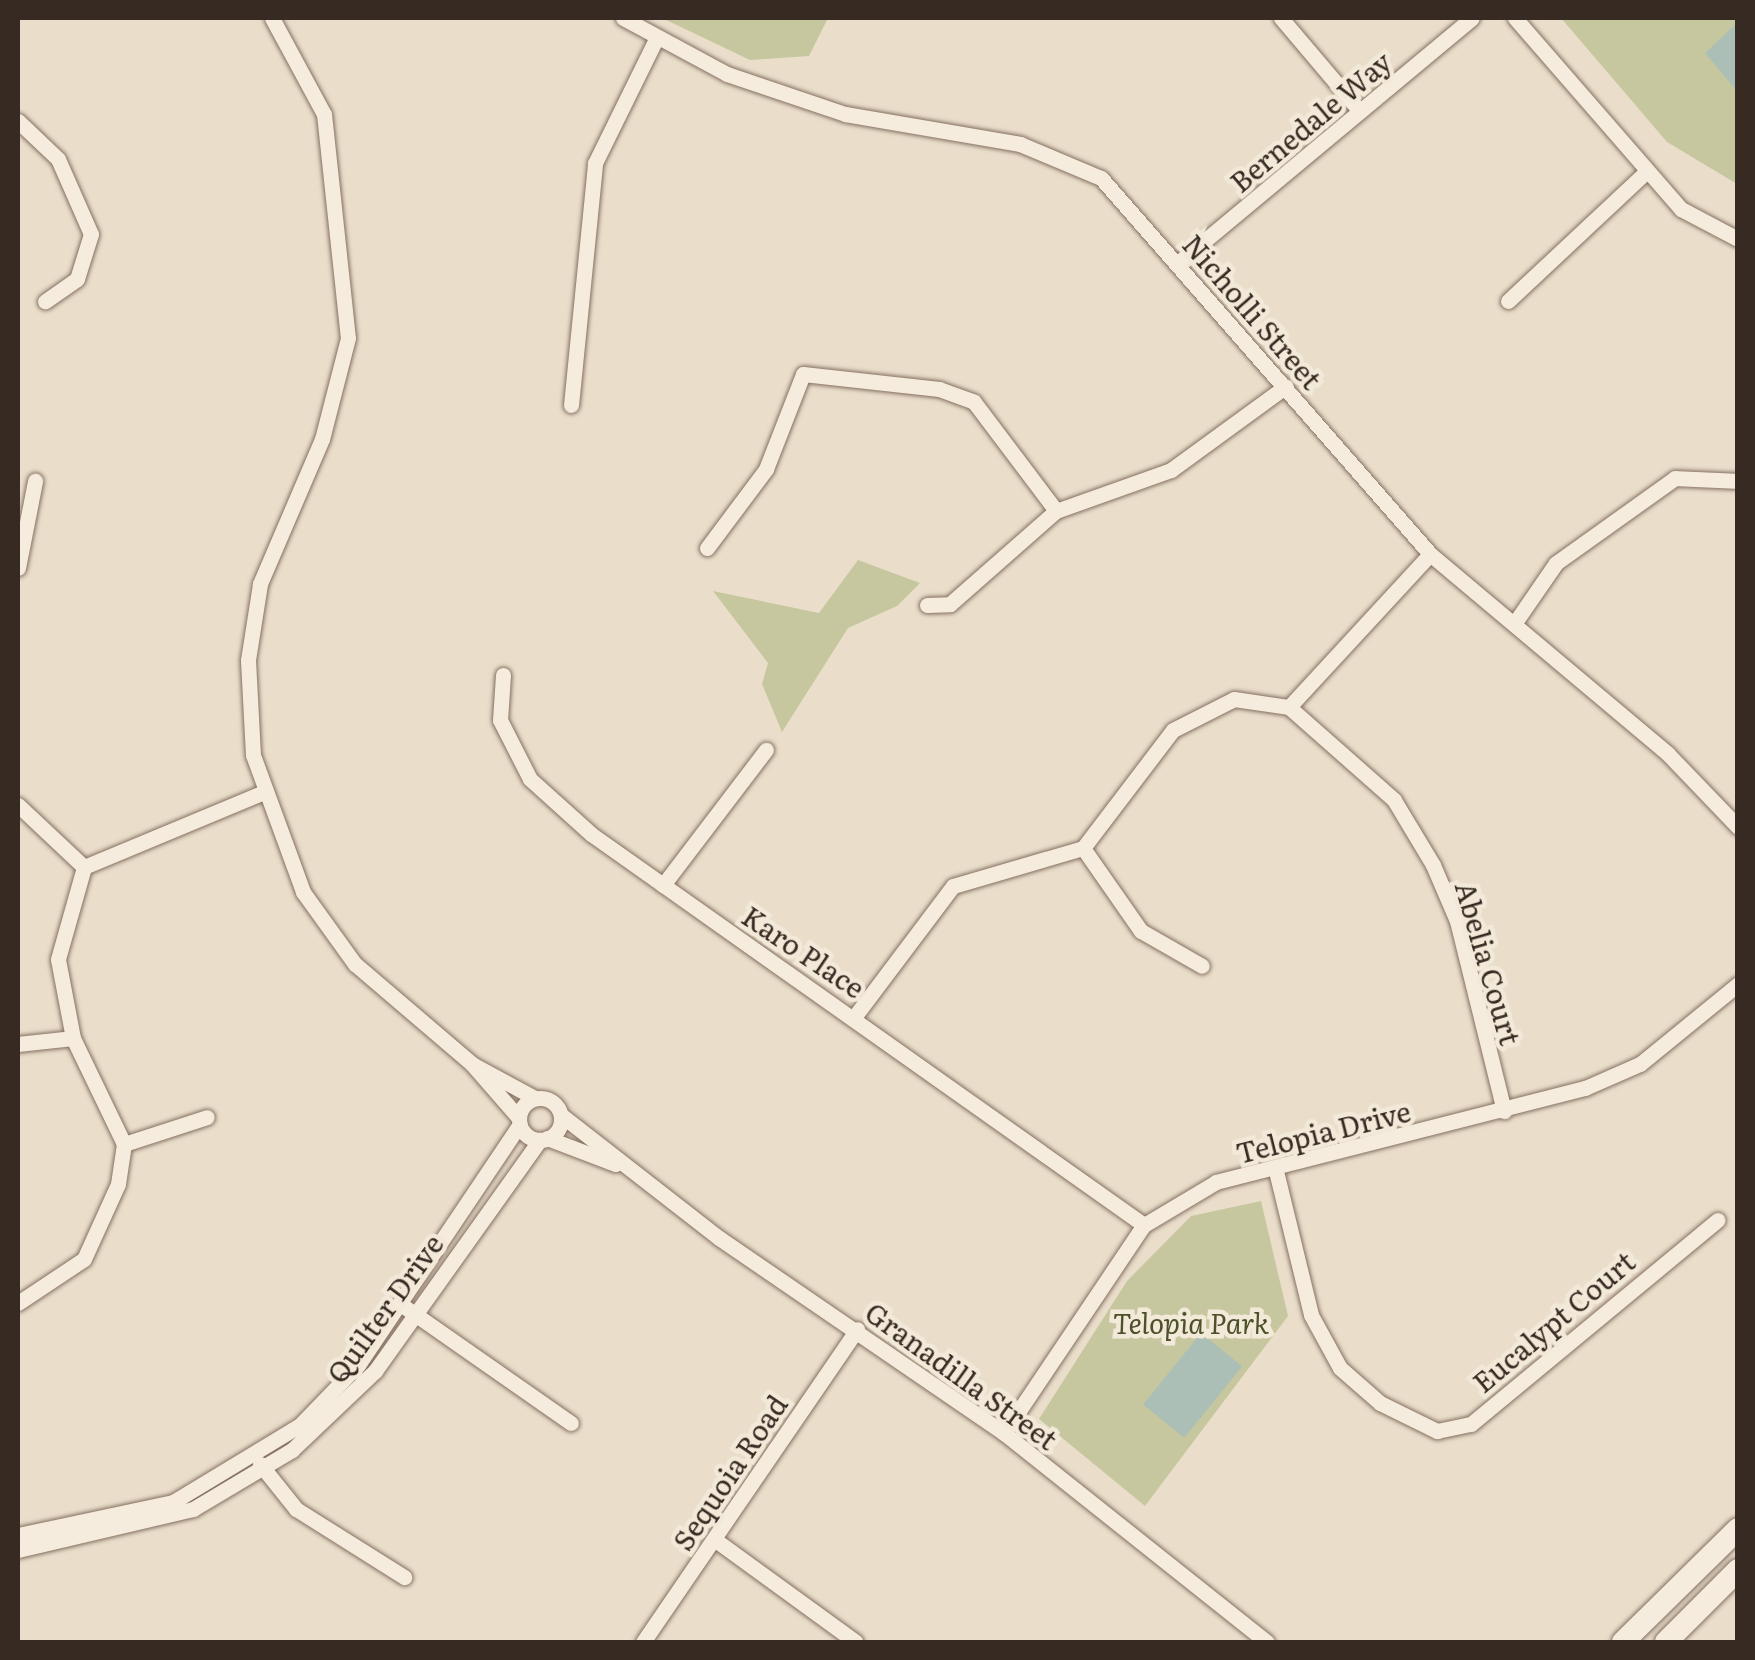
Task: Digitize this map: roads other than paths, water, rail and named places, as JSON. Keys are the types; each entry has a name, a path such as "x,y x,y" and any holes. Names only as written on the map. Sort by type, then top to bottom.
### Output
{"main road":[{"path":"1623,1642 1738,1529"},
{"path":"1670,1641 1738,1570"}],"street":[{"path":"272,18 324,114 348,338 322,439 270,551 252,620 248,728 262,793 323,924 354,964 472,1064 519,1121"},
{"name":"Nicholli Street","path":"622,18 656,42 845,114 1062,157 1129,203 1430,554 1516,621 1738,827"},
{"path":"1281,18 1360,111"},
{"name":"Bernedale Way","path":"1179,262 1472,18"},
{"path":"1515,18 1682,209 1738,239"},
{"path":"571,406 595,162 656,42"},
{"path":"18,120 58,159 91,234 76,278 44,301"},
{"path":"1508,301 1646,172"},
{"path":"707,548 766,469 803,374 939,388 974,402 1056,511"},
{"path":"927,605 950,604 1056,511 1171,470 1286,386"},
{"path":"1516,621 1556,564 1675,478 1738,481"},
{"path":"18,568 35,481"},
{"path":"855,1016 953,886 1083,848 1173,730 1234,699 1288,707 1430,554"},
{"name":"Karo Place","path":"503,675 500,720 530,778 663,885 855,1016 1144,1225"},
{"name":"Abelia Court","path":"1288,707 1394,800 1433,864 1457,921 1504,1111"},
{"path":"663,885 766,750"},
{"path":"84,867 262,793"},
{"path":"18,806 84,867"},
{"path":"1083,848 1141,931 1202,966"},
{"path":"18,1304 84,1260 118,1184 124,1144 73,1038 58,960 84,867"},
{"name":"Telopia Drive","path":"1004,1432 1144,1225 1216,1182 1276,1171 1504,1111 1640,1064 1738,984"},
{"path":"18,1044 73,1038"},
{"path":"472,1064 534,1098"},
{"name":"Granadilla Street","path":"534,1098 561,1115 616,1164 1004,1432 1268,1642"},
{"name":"Quilter Drive","path":"407,1309 534,1098"},
{"name":"Quilter Drive","path":"18,1550 156,1522 260,1464 331,1396 407,1309 561,1115"},
{"path":"124,1144 206,1118"},
{"name":"Granadilla Street","path":"519,1121 543,1139 616,1164"},
{"name":"Eucalypt Court","path":"1276,1171 1311,1315 1340,1368 1380,1404 1437,1431 1470,1424 1718,1220"},
{"path":"407,1309 571,1423"},
{"name":"Sequoia Road","path":"643,1642 857,1329"},
{"path":"260,1464 296,1509 404,1577"},
{"name":"Quilter Drive","path":"18,1535 172,1502 260,1464"},
{"path":"714,1539 856,1642"},
{"path":"1649,1615 1670,1641"}],"park label":[{"name":"Telopia Park","path":"1191,1322"}]}
